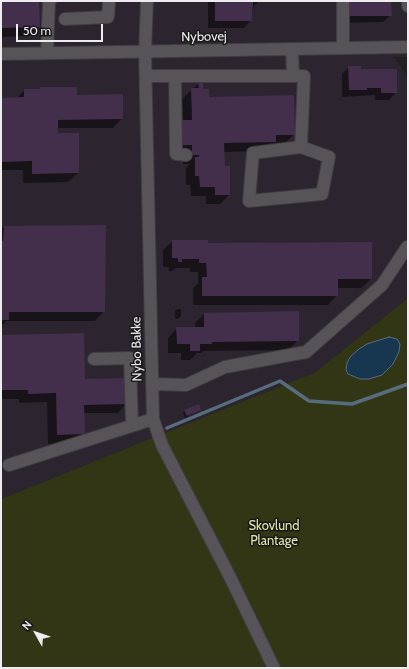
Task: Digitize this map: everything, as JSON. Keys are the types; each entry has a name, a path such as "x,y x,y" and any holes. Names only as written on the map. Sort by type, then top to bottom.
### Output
{"street":[{"path":"47,53 50,1"},
{"path":"65,19 108,17 109,1"},
{"name":"Nybo Bakke","path":"147,1 145,52 152,419 162,445 231,579 274,668"},
{"path":"343,1 343,48"},
{"path":"408,1 408,6"},
{"name":"Nybovej","path":"1,54 408,47"},
{"path":"292,49 293,76"},
{"path":"146,76 304,76 302,147"},
{"path":"175,76 176,154 186,155"},
{"path":"302,147 328,157 322,194 249,201 253,153 302,147"},
{"path":"152,384 186,385 226,368 306,352 382,285 407,247"},
{"path":"94,359 130,358 132,426"},
{"path":"9,465 152,419"}],"shaded area":[{"path":"1,1 408,1 408,57 394,57 408,78 408,298 316,372 1,499"}],"green space":[{"name":"Skovlund Plantage","path":"408,298 408,668 1,668 1,499 316,372"}],"water":[{"path":"389,337 397,339 400,344 399,352 393,364 382,375 369,379 360,379 348,374 346,370 350,357 367,344"}],"building":[{"path":"1,1 39,1 40,27 1,28"},
{"path":"215,1 253,1 252,21 215,21"},
{"path":"347,1 391,1 392,16 348,16"},
{"path":"348,66 361,66 361,69 397,69 397,93 381,93 381,88 349,90"},
{"path":"198,82 203,82 203,89 209,89 209,97 294,95 295,135 276,135 276,142 224,143 225,166 230,166 230,195 215,195 215,187 200,187 199,176 195,176 195,157 199,157 199,155 192,155 192,145 182,145 182,120 192,120 191,88 199,88"},
{"path":"40,87 77,87 77,95 123,94 123,119 58,120 58,133 79,133 79,173 32,174 32,161 1,162 1,98 24,97 24,89 40,89"},
{"path":"106,225 105,312 9,312 9,320 1,320 1,241 3,241 4,226"},
{"path":"172,240 208,240 208,243 372,242 372,279 338,279 338,296 202,296 202,277 207,277 206,263 199,263 199,259 182,259 182,262 178,262 178,258 172,258"},
{"path":"299,311 299,341 212,342 212,344 200,344 200,351 190,351 190,344 177,344 176,327 204,327 204,313"},
{"path":"84,333 85,379 128,378 128,404 84,405 85,434 57,435 56,393 28,394 28,390 1,390 1,335"},
{"path":"199,404 201,410 187,416 184,410"}],"waterway":[{"path":"167,428 280,381 309,401 352,404 408,384"}]}
